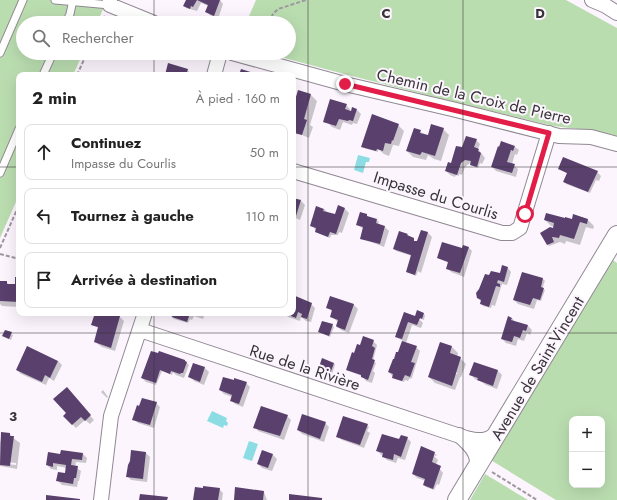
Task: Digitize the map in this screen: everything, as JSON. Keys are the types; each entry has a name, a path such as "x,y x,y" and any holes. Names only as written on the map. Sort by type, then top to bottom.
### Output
{"street":[{"path":"592,0 617,13"},
{"path":"110,3 139,16"},
{"path":"215,72 218,60"},
{"name":"Chemin de la Croix de Pierre","path":"258,60 345,84 560,136 591,137 617,144"},
{"name":"Impasse du Courlis","path":"296,172 502,233 512,232 520,228 549,133"},
{"name":"Avenue de Saint-Vincent","path":"457,500 617,235"},
{"path":"101,500 112,416 144,316"},
{"name":"Rue de la Rivière","path":"140,330 475,440 485,440 500,430"},
{"name":"Rue de la Rivière","path":"459,435 475,452 478,460 478,466"}],"lane":[{"path":"16,16 23,0"},
{"path":"54,0 110,3"},
{"path":"68,16 73,1"},
{"path":"0,53 16,16"},
{"path":"44,72 50,60"},
{"path":"0,172 16,136"}],"path":[{"path":"272,16 278,9 306,0"},
{"path":"78,72 84,60"},
{"path":"0,248 16,212"},
{"path":"0,254 16,258"},
{"path":"478,466 537,500"}],"green space":[{"path":"0,0 107,0 100,16 16,16 16,60 80,60 74,72 16,72 16,202 0,238"},
{"path":"256,0 566,0 617,28 617,136 608,133 545,124 292,60 296,60 296,16 249,16"},
{"path":"610,258 617,263 617,500 556,500 489,459"},
{"path":"485,474 528,500 470,500"}],"water":[{"path":"358,155 370,158 369,162 366,162 363,173 354,170"},
{"path":"212,411 227,418 227,426 224,425 223,428 207,421"},
{"path":"249,441 258,444 252,461 243,458"}],"building":[{"path":"186,0 197,0 190,9 183,6"},
{"path":"197,0 220,0 214,16 205,12 208,5"},
{"path":"168,63 188,69 187,72 166,72"},
{"path":"241,69 251,72 240,72"},
{"path":"298,90 311,94 304,119 307,120 302,135 296,134 296,97"},
{"path":"330,99 347,104 345,109 351,111 352,107 357,109 353,121 339,119 336,126 323,122"},
{"path":"372,114 399,124 393,141 392,140 391,144 385,143 383,151 377,149 376,151 361,147"},
{"path":"431,124 444,128 435,156 422,152 420,155 406,151 414,128 421,130 420,133 428,135"},
{"path":"466,136 477,139 474,147 479,149 478,151 481,153 477,167 470,165 471,161 465,160 461,163 457,175 445,171 448,162 451,163 456,146 462,147"},
{"path":"501,141 515,146 513,151 511,150 507,162 515,164 512,173 491,167"},
{"path":"563,157 598,171 588,192 563,182 567,173 558,169"},
{"path":"296,199 301,200 296,216"},
{"path":"338,205 345,208 336,234 330,232 328,237 315,232 316,228 310,226 316,206 324,209 323,211 335,214"},
{"path":"360,212 377,219 376,223 385,226 380,244 360,239 363,227 356,225"},
{"path":"546,213 572,219 573,214 588,219 587,224 580,222 574,239 560,235 559,238 552,237 554,242 547,245 540,233 550,227 553,228 554,223 544,220"},
{"path":"421,230 428,232 415,275 406,272 411,255 393,249 399,231 408,234 407,235 414,238 414,241 417,241"},
{"path":"442,242 462,248 463,245 469,247 460,273 446,269 448,262 437,258"},
{"path":"502,265 508,267 504,282 498,280 497,283 500,284 500,287 496,286 489,307 480,304 481,300 477,298 476,293 485,274 489,275 491,271 500,273"},
{"path":"522,272 543,278 541,287 544,288 540,300 533,298 530,305 513,300"},
{"path":"16,277 16,302 0,301 0,281 7,281 7,284 15,284"},
{"path":"296,296 312,303 307,319 301,317 302,314 298,312 296,318 291,316 296,316"},
{"path":"330,296 354,304 345,330 336,326 338,320 330,317 332,310 326,308"},
{"path":"417,310 424,313 422,319 420,318 417,325 408,322 402,339 395,337 404,312 415,316"},
{"path":"94,316 120,316 111,348 94,342 98,327 91,325"},
{"path":"172,316 189,316 187,322"},
{"path":"508,316 512,318 511,320 528,325 526,331 523,330 520,338 514,336 512,342 501,339"},
{"path":"322,321 333,324 329,336 318,332"},
{"path":"5,330 12,332 9,339 2,336"},
{"path":"363,336 374,340 372,346 375,348 372,359 375,360 368,380 361,377 361,375 346,370 352,352 354,353 357,344 360,345"},
{"path":"402,341 417,346 411,362 415,363 410,377 405,375 402,381 392,378 393,374 388,372"},
{"path":"440,342 452,346 450,353 461,357 452,386 428,377"},
{"path":"27,346 58,361 50,378 45,375 42,382 16,370"},
{"path":"151,351 158,353 159,351 185,360 187,362 183,373 180,374 171,371 170,374 160,370 156,383 141,378"},
{"path":"322,358 334,363 330,374 318,370"},
{"path":"474,362 498,370 493,386 477,380 478,378 469,375"},
{"path":"193,363 205,367 200,382 188,377"},
{"path":"223,377 234,380 234,378 247,382 239,404 230,401 232,395 219,390"},
{"path":"67,387 91,415 85,421 81,417 72,425 63,416 66,413 53,399"},
{"path":"142,398 157,402 150,425 132,420 137,405 139,406"},
{"path":"261,406 288,415 280,436 253,428"},
{"path":"302,414 326,422 320,439 297,430"},
{"path":"343,416 368,424 360,445 336,437"},
{"path":"1,432 10,433 10,436 14,436 10,466 0,465"},
{"path":"382,434 399,439 401,435 408,437 401,457 394,454 393,460 382,457 383,453 376,451"},
{"path":"421,446 435,452 432,462 441,466 433,489 423,485 425,479 412,474"},
{"path":"61,450 83,453 82,460 72,459 71,465 78,466 76,478 74,478 73,484 56,481 58,472 65,473 66,465 53,463 53,467 46,465 48,452 60,454"},
{"path":"131,450 146,452 143,479 126,477"},
{"path":"262,450 273,454 268,468 257,464"},
{"path":"203,486 220,488 218,500 193,500 195,487 203,488"},
{"path":"235,487 264,491 263,500 234,500"},
{"path":"140,494 168,497 167,500 139,500"},
{"path":"289,494 322,498 322,500 289,500"},
{"path":"46,495 80,499 80,500 46,500"}],"route":[{"path":"345,84 549,133 525,214"}]}
